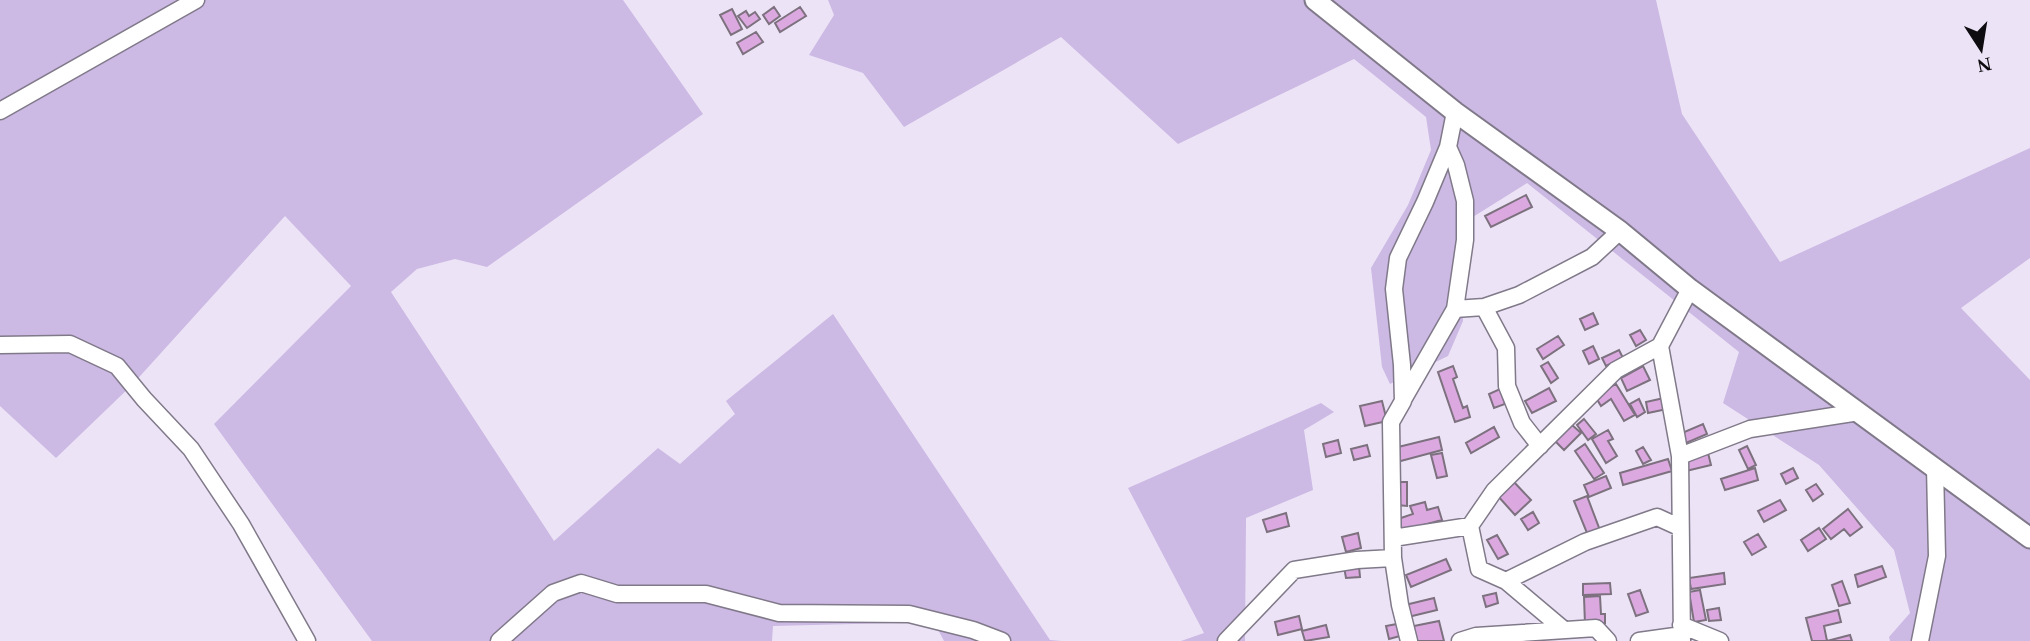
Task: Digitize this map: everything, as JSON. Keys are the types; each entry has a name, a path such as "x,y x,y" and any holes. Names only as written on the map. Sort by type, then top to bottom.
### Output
{"street":[{"path":"0,111 197,0"},
{"path":"1314,0 1455,112 1620,230 1690,289 2030,538"},
{"path":"1403,401 1394,289 1398,258 1448,147 1455,112"},
{"path":"1409,641 1393,558 1391,422 1455,309 1465,240 1465,201 1456,165 1448,147"},
{"path":"1455,309 1484,307 1519,295 1592,257 1620,230"},
{"path":"1563,629 1506,582 1479,569 1470,526 1494,491 1616,370 1660,346 1690,289"},
{"path":"1484,307 1506,348 1507,386 1522,423 1540,446"},
{"path":"0,345 69,344 117,366 191,449 241,524 307,641"},
{"path":"1660,346 1680,456 1681,634"},
{"path":"1680,456 1750,429 1859,412"},
{"path":"1920,641 1937,556 1935,467"},
{"path":"1506,582 1585,542 1657,517 1679,527"},
{"path":"1393,538 1470,526"},
{"path":"1226,641 1294,570 1357,560 1393,558"},
{"path":"499,641 553,593 581,583 617,594 706,594 779,613 909,614 973,630 1002,641"},
{"path":"1460,641 1476,636 1596,628 1608,641"},
{"path":"1640,641 1681,634 1720,641"}],"shaded area":[{"path":"0,0 623,0 703,114 487,267 455,259 417,269 391,292 554,541 658,448 680,464 735,414 726,401 833,314 1050,640 1062,641 944,641 934,622 773,626 772,641 372,641 214,424 351,286 285,216 132,385 56,458 0,406"},
{"path":"828,0 1656,0 1682,114 1780,262 2030,148 2030,258 1961,308 2030,380 2030,641 1890,641 1889,637 1910,613 1894,550 1819,465 1723,403 1739,352 1527,183 1468,220 1463,321 1448,356 1390,384 1382,367 1371,268 1408,205 1431,150 1426,117 1354,59 1178,144 1061,37 904,127 863,73 809,55 834,15"},
{"path":"1321,403 1334,412 1304,430 1313,490 1246,518 1245,641 1181,641 1204,633 1128,488"}],"building":[{"path":"774,7 780,16 769,24 763,15"},
{"path":"800,7 806,16 780,32 775,23"},
{"path":"732,9 742,29 731,35 720,15"},
{"path":"746,11 749,16 755,12 760,19 747,28 738,16"},
{"path":"756,32 763,42 743,54 737,43"},
{"path":"1526,195 1532,207 1491,227 1485,216"},
{"path":"1593,313 1598,324 1585,330 1580,319"},
{"path":"1640,330 1646,340 1636,346 1630,335"},
{"path":"1558,336 1564,345 1543,359 1537,349"},
{"path":"1593,346 1599,359 1589,364 1583,351"},
{"path":"1619,350 1623,358 1606,366 1602,358"},
{"path":"1548,362 1558,378 1551,383 1541,366"},
{"path":"1453,366 1457,377 1453,379 1463,408 1467,406 1470,417 1455,422 1438,372"},
{"path":"1643,366 1650,380 1627,391 1621,378"},
{"path":"1616,384 1635,415 1624,421 1611,399 1601,406 1595,396"},
{"path":"1549,388 1556,401 1532,413 1525,401"},
{"path":"1500,389 1505,404 1494,408 1489,394"},
{"path":"1664,398 1667,409 1648,413 1646,402"},
{"path":"1639,399 1645,412 1637,417 1630,404"},
{"path":"1382,401 1387,421 1365,426 1360,406"},
{"path":"1584,419 1596,434 1588,440 1577,425"},
{"path":"1571,424 1581,433 1564,450 1555,441"},
{"path":"1703,424 1707,434 1686,443 1682,433"},
{"path":"1494,427 1499,437 1471,453 1466,443"},
{"path":"1608,430 1613,439 1608,441 1617,456 1606,463 1592,439"},
{"path":"1439,437 1442,450 1397,462 1394,448"},
{"path":"1338,440 1341,453 1326,457 1323,444"},
{"path":"1585,444 1604,473 1594,479 1575,451"},
{"path":"1367,445 1370,456 1354,460 1351,449"},
{"path":"1747,446 1756,465 1748,469 1739,450"},
{"path":"1643,447 1651,460 1643,464 1636,451"},
{"path":"1442,453 1447,476 1437,478 1431,455"},
{"path":"1708,453 1711,465 1686,471 1683,459"},
{"path":"1668,459 1672,471 1623,485 1620,473"},
{"path":"1755,468 1758,480 1725,490 1721,479"},
{"path":"1793,468 1798,478 1786,484 1781,474"},
{"path":"1606,476 1611,488 1589,497 1584,485"},
{"path":"1513,481 1531,500 1515,515 1497,495"},
{"path":"1397,482 1407,482 1407,506 1397,505"},
{"path":"1816,484 1823,494 1813,501 1806,490"},
{"path":"1587,496 1601,533 1589,538 1574,501"},
{"path":"1780,500 1786,510 1764,522 1758,511"},
{"path":"1425,502 1427,510 1438,507 1442,520 1401,531 1398,519 1413,514 1410,506"},
{"path":"1848,509 1862,527 1850,536 1844,529 1831,539 1823,529"},
{"path":"1533,512 1539,523 1528,530 1521,519"},
{"path":"1286,513 1289,526 1267,532 1263,520"},
{"path":"1819,528 1826,539 1808,551 1801,540"},
{"path":"1358,533 1361,548 1346,552 1342,537"},
{"path":"1758,534 1766,547 1752,555 1744,542"},
{"path":"1497,535 1508,554 1498,559 1487,540"},
{"path":"1446,559 1451,570 1411,587 1406,575"},
{"path":"1359,566 1360,577 1346,578 1344,567"},
{"path":"1882,566 1886,577 1858,587 1855,575"},
{"path":"1724,573 1725,584 1691,589 1689,578"},
{"path":"1842,581 1850,603 1839,606 1832,585"},
{"path":"1610,583 1611,594 1583,595 1583,584"},
{"path":"1640,590 1648,612 1636,616 1628,594"},
{"path":"1700,590 1706,620 1694,622 1689,592"},
{"path":"1496,593 1498,603 1486,607 1483,596"},
{"path":"1600,596 1601,614 1605,614 1605,623 1585,624 1584,597"},
{"path":"1434,598 1437,610 1408,617 1405,605"},
{"path":"1719,608 1721,620 1709,621 1707,610"},
{"path":"1838,610 1841,622 1824,626 1827,641 1812,641 1806,618"},
{"path":"1299,616 1302,629 1278,635 1275,622"},
{"path":"1439,621 1444,641 1413,641 1409,627"},
{"path":"1397,624 1400,636 1389,639 1386,626"},
{"path":"1326,625 1329,637 1305,641 1302,631"},
{"path":"1850,635 1852,641 1827,641"}]}
